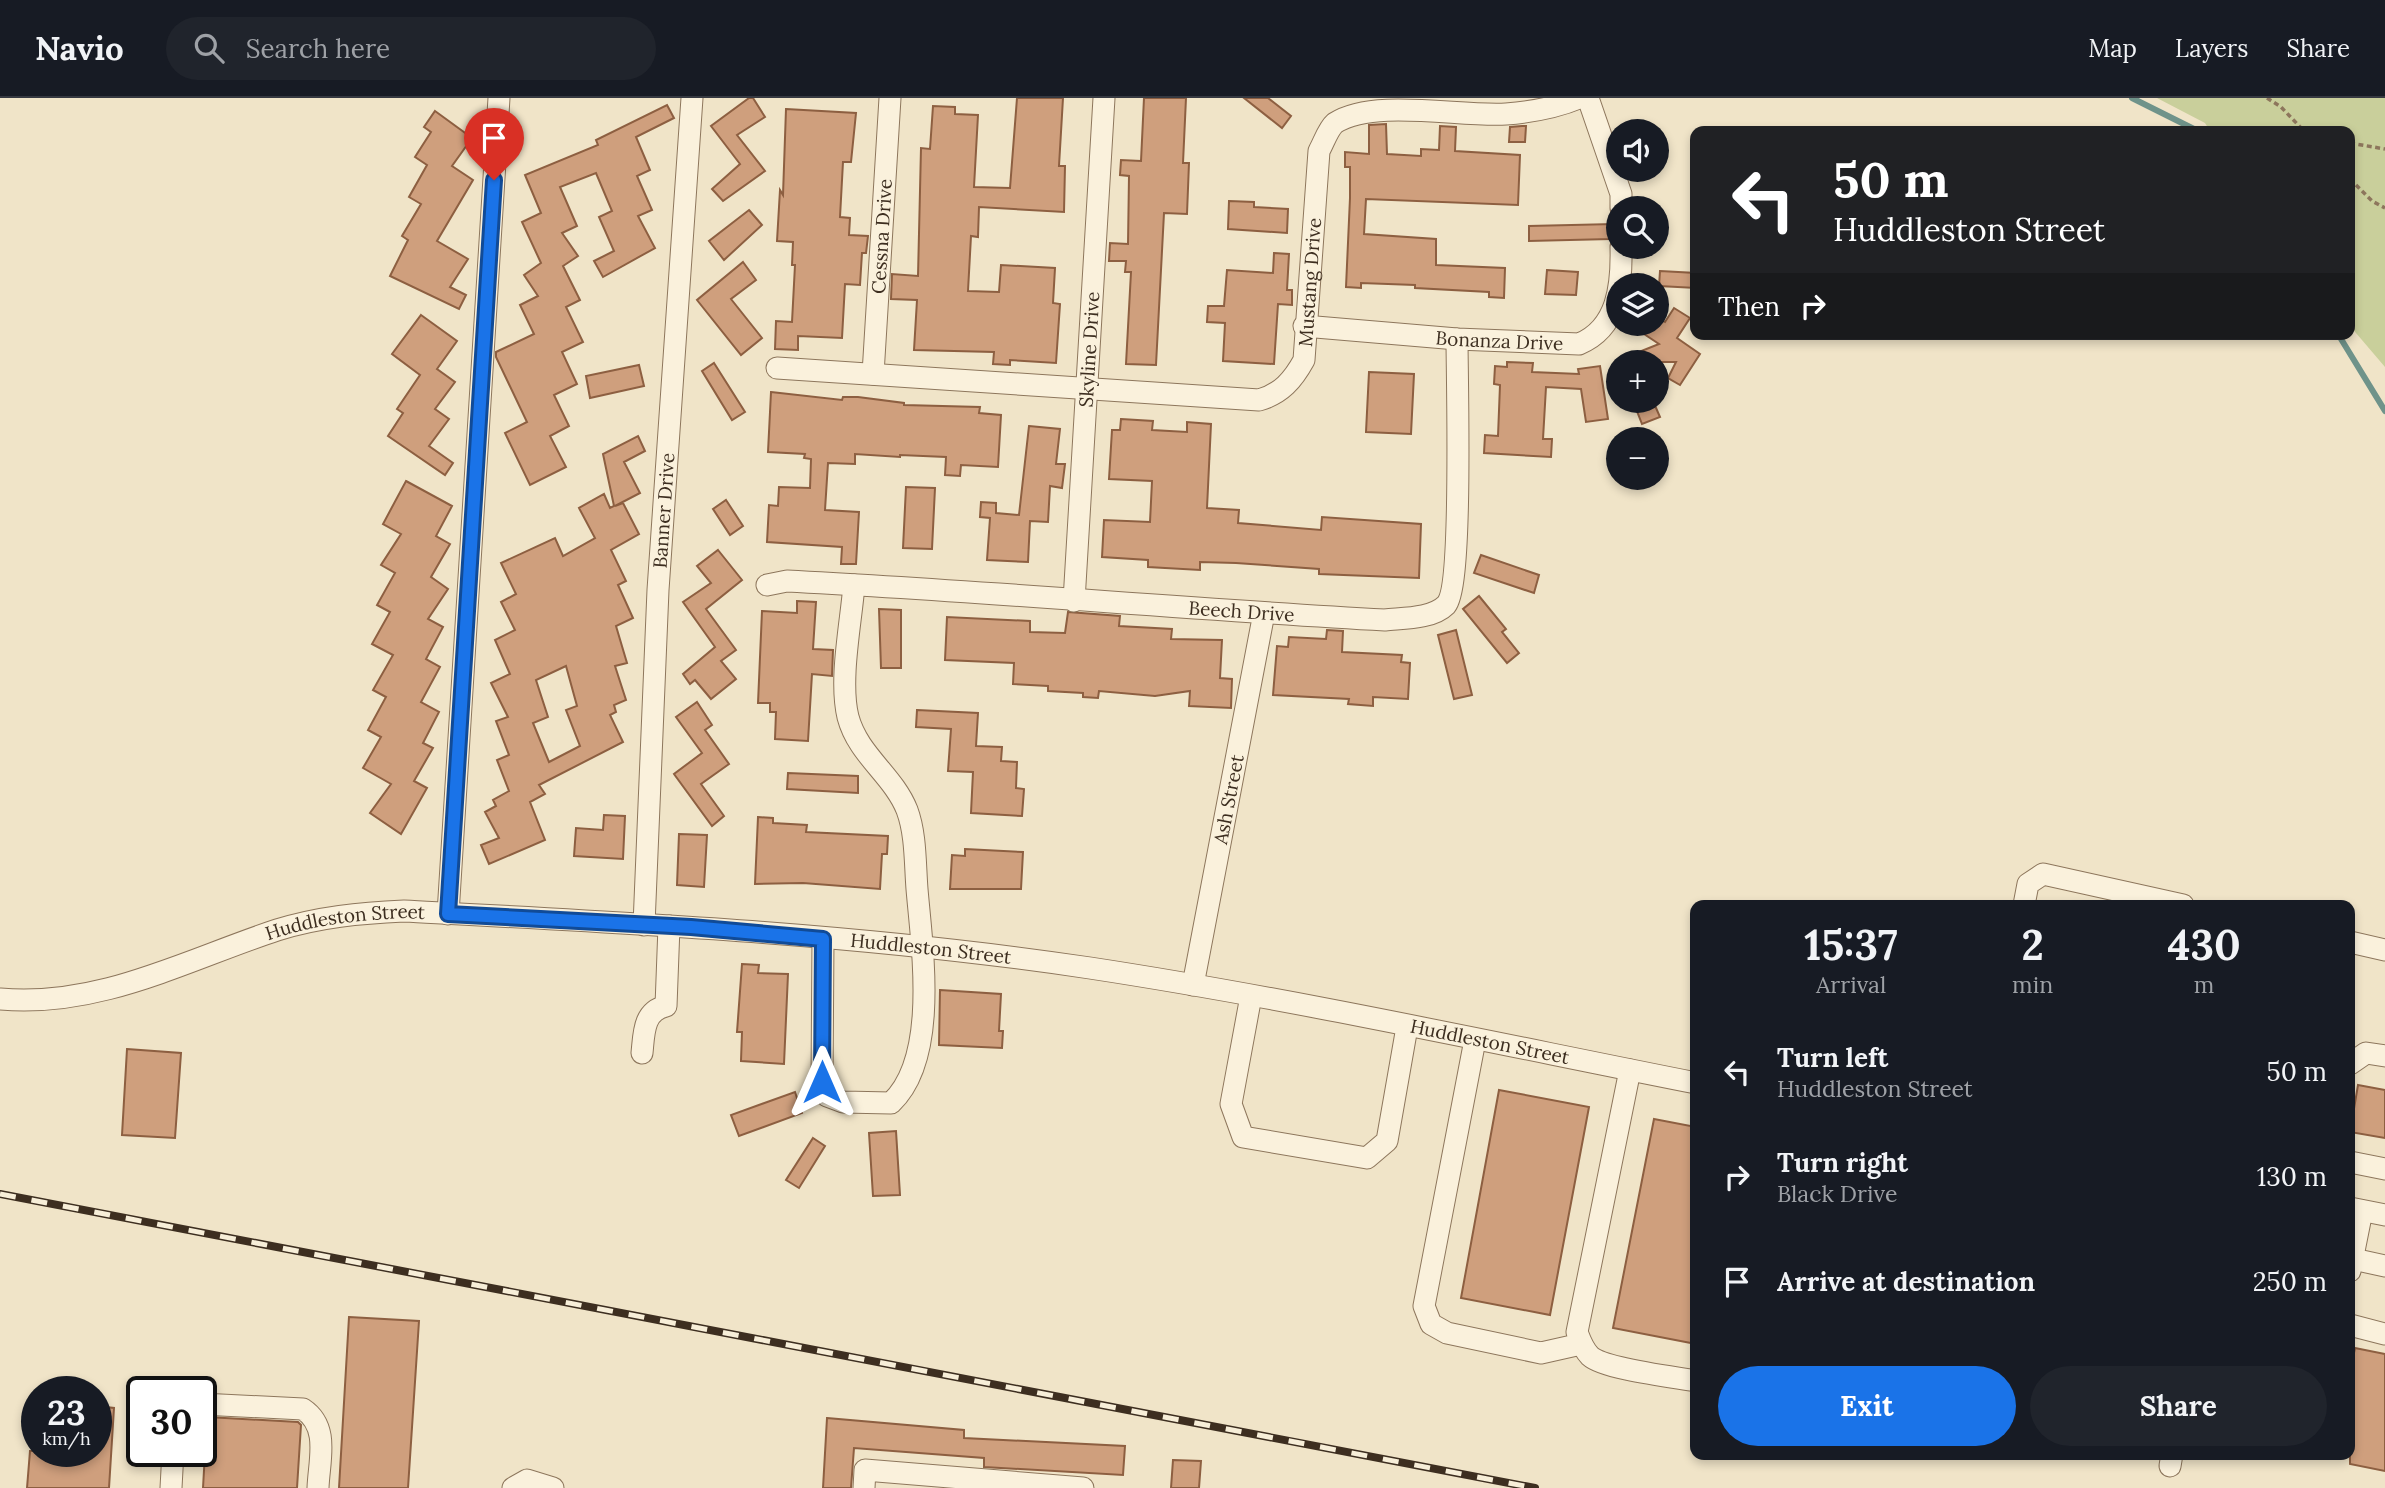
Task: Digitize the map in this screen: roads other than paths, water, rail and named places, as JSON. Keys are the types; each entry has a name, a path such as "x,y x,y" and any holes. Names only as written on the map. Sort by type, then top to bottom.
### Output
{"street":[{"path":"448,914 499,98"},
{"name":"Banner Drive","path":"644,925 658,590 692,98"},
{"name":"Cessna Drive","path":"873,374 890,98"},
{"name":"Skyline Drive","path":"1074,601 1104,98"},
{"name":"Mustang Drive","path":"777,368 1259,400 1272,396 1294,379 1304,360 1304,326 1319,151 1333,125 1351,114 1388,110 1504,114 1551,109 1579,98"},
{"path":"1588,98 1621,196"},
{"name":"Bonanza Drive","path":"1304,326 1457,339 1579,344 1596,337 1609,322 1616,298 1620,259"},
{"name":"Beech Drive","path":"767,586 787,581 854,584 1385,620 1415,618 1437,611 1447,603 1456,550 1457,339"},
{"path":"823,939 822,1082 827,1096 853,1103 891,1103 904,1090 913,1071 922,1019 922,949 913,838 907,811 894,787 863,750 853,732 848,713 846,689 854,584"},
{"name":"Ash Street","path":"1193,985 1264,613"},
{"path":"2025,900 2028,884 2043,874 2160,900"},
{"name":"Huddleston Street","path":"0,999 18,1000 100,991 143,981 278,930 314,920 351,914 448,914 669,926 823,939 1086,968 1193,985 1690,1082"},
{"path":"642,1053 644,1024 660,1008 666,1006 669,926"},
{"path":"2355,943 2385,950"},
{"path":"1251,996 1231,1104 1243,1137 1367,1158 1387,1141 1407,1027"},
{"path":"1475,1040 1424,1306 1427,1315 1431,1324 1447,1333 1541,1353 1581,1344"},
{"path":"2355,1061 2366,1053 2385,1056"},
{"path":"1630,1070 1577,1332 1590,1357 1605,1364 1690,1380"},
{"path":"2355,1163 2385,1169"},
{"path":"2356,1210 2385,1215"},
{"path":"2355,1265 2385,1266"},
{"path":"2355,1326 2385,1334"},
{"path":"217,1405 303,1409 313,1416 321,1428 318,1488"},
{"path":"171,1488 172,1467"},
{"path":"864,1488 865,1470 920,1481 1082,1488"},
{"path":"513,1488 527,1480 553,1488"}],"waterway":[{"path":"2132,98 2188,126"},
{"path":"2342,340 2385,411"}],"railway":[{"path":"0,1194 1535,1488"}]}
